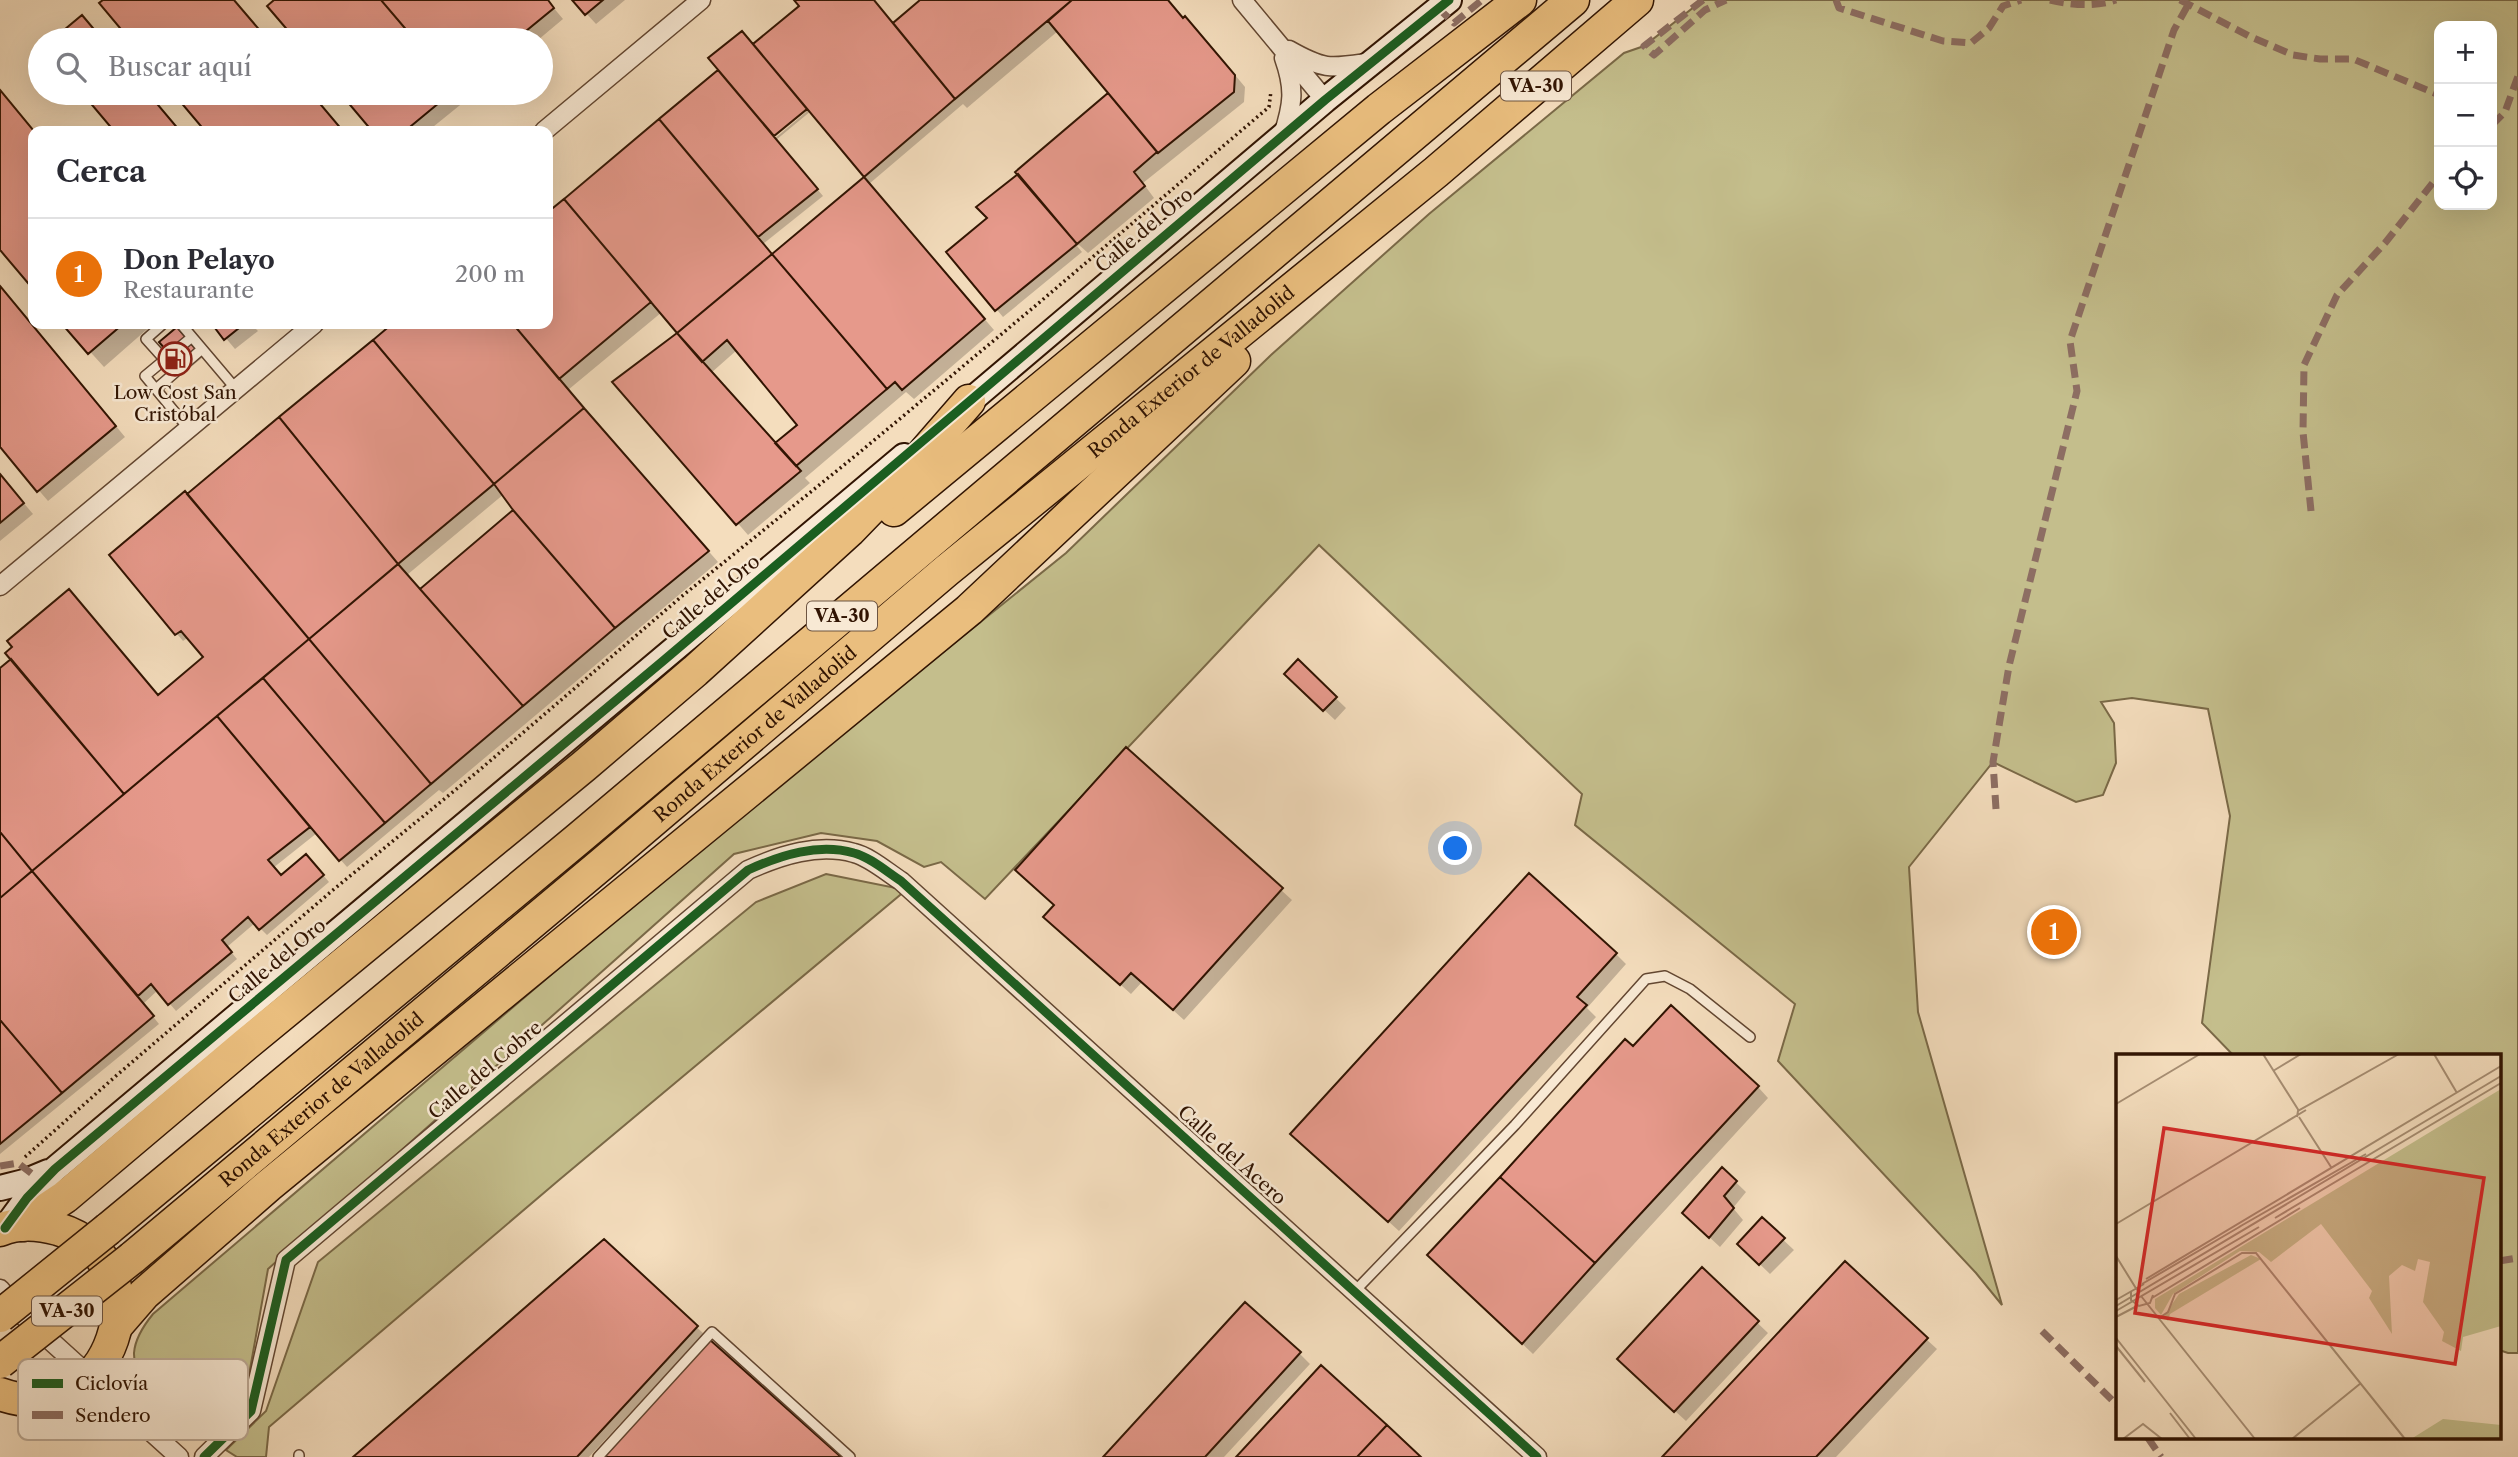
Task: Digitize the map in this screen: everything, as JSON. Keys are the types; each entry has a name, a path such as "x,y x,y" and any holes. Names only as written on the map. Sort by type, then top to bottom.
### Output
{"highway":[{"path":"695,671 1379,109 1520,0"},
{"name":"Ronda Exterior de Valladolid","path":"0,1316 588,830 1573,0"},
{"name":"Ronda Exterior de Valladolid","path":"0,1362 132,1258 614,854 946,571 1436,172 1637,0"},
{"path":"118,1324 144,1294 268,1186 968,610 1436,172"},
{"path":"9,1228 65,1197 695,671 849,531 916,462 969,401"},
{"path":"9,1228 45,1226 67,1232 86,1244 101,1260 112,1280 118,1301 118,1324 113,1344 105,1359"}],"street":[{"path":"550,126 701,0"},
{"path":"1242,0 1325,100"},
{"name":"Calle del Oro","path":"9,1228 27,1198 55,1169 652,670 1283,135 1449,0"},
{"path":"1280,45 1317,65 1335,67 1372,62"},
{"path":"1280,45 1292,79 1293,106 1283,135"},
{"path":"0,586 308,329"},
{"name":"Calle del Cobre","path":"248,1414 251,1411 286,1260 748,870 782,855 820,850 856,853 901,881"},
{"name":"Calle del Acero","path":"901,881 1537,1457"},
{"name":"Calle del Oro","path":"0,1188 24,1182 55,1169"},
{"path":"0,1289 21,1314 70,1359"},
{"path":"160,1440 179,1457"},
{"name":"Calle del Cobre","path":"204,1457 221,1440"}],"lane":[{"path":"157,329 146,339 164,359"},
{"path":"185,329 236,389"},
{"path":"188,428 145,376 192,337"},
{"path":"156,389 202,349"},
{"path":"1355,1292 1515,1125 1646,979 1665,976 1690,989 1750,1037"},
{"path":"598,1457 712,1332 850,1457"}],"path":[{"path":"18,1163 333,890 476,773 681,597 1003,333 1269,107 1272,79 1288,69"}],"shaded area":[{"path":"1703,0 2518,0 2518,1353 2500,1350 2500,1054 2232,1054 2202,1023 2230,816 2208,709 2132,698 2101,702 2114,723 2116,763 2103,795 2076,802 1993,762 1909,867 1918,1012 2002,1305 1976,1273 1778,1061 1795,1004 1575,825 1582,794 1319,545 985,899 941,862 924,867 877,841 821,833 734,854 268,1269 248,1380 248,1359 135,1359 138,1337 153,1314 688,858 1066,553 1271,355 1429,214 1624,53 1644,46"},
{"path":"826,874 906,890 269,1427 266,1457 237,1457 226,1450 236,1440 248,1440 248,1429 266,1411 318,1262 756,902"}],"building":[{"path":"103,0 234,0 258,28 120,28 99,3"},
{"path":"274,0 381,0 405,28 286,28 267,6"},
{"path":"381,0 548,0 554,8 530,28 405,28"},
{"path":"572,0 603,0 585,15"},
{"path":"794,0 874,0 955,99 864,177 753,44 799,6"},
{"path":"920,0 1072,0 955,99 893,23"},
{"path":"1072,0 1168,0 1235,75 1234,92 1158,153 1048,21"},
{"path":"82,15 93,28 66,28"},
{"path":"742,31 807,109 774,136 708,58"},
{"path":"718,70 818,189 758,237 659,119"},
{"path":"0,90 30,126 28,283 0,250"},
{"path":"1108,93 1157,152 1134,172 1145,186 1077,244 1015,172"},
{"path":"92,105 158,105 176,126 110,126"},
{"path":"183,105 321,105 339,126 201,126"},
{"path":"350,105 436,105 411,126 368,126"},
{"path":"659,119 772,254 677,333 564,199"},
{"path":"1018,174 1077,244 995,311 946,252 987,218 976,207"},
{"path":"864,177 985,319 902,390 895,382 887,389 772,254"},
{"path":"564,199 651,302 559,379 517,329 553,329 553,208"},
{"path":"772,254 887,389 796,466 775,443 797,425 727,340 702,362 677,333"},
{"path":"0,286 28,320 28,329 36,329 116,426 37,492 0,447"},
{"path":"66,329 117,329 88,354"},
{"path":"175,329 179,329 200,354 182,369 159,342"},
{"path":"216,329 238,329 224,340"},
{"path":"386,329 517,329 584,408 494,484 373,340"},
{"path":"677,333 801,471 736,525 612,382"},
{"path":"373,340 494,484 398,564 279,417"},
{"path":"584,408 709,551 615,628 513,510 494,484"},
{"path":"279,417 398,564 309,639 187,494"},
{"path":"0,474 24,503 0,523"},
{"path":"185,491 309,639 124,794 5,653 12,647 7,641 69,589 158,695 203,657 181,631 175,635 109,555"},
{"path":"513,510 615,628 523,706 420,589"},
{"path":"398,564 523,706 431,784 309,639"},
{"path":"309,639 431,784 385,823 263,678"},
{"path":"11,659 124,794 32,871 0,832 0,668"},
{"path":"1298,659 1337,697 1323,711 1284,674"},
{"path":"263,678 385,823 339,861 217,716"},
{"path":"217,716 310,827 268,860 281,875 306,854 324,875 259,930 248,917 222,940 232,952 168,1005 151,984 138,996 32,871"},
{"path":"1126,747 1283,888 1173,1010 1131,973 1120,985 1043,917 1054,905 1015,870"},
{"path":"0,832 32,871 0,898"},
{"path":"32,871 154,1016 62,1093 0,1020 0,898"},
{"path":"1529,873 1617,953 1577,997 1587,1005 1388,1222 1290,1134"},
{"path":"1671,1005 1759,1086 1595,1263 1500,1177 1625,1039 1633,1046"},
{"path":"0,1020 62,1093 0,1144"},
{"path":"1722,1167 1737,1181 1724,1196 1734,1208 1709,1238 1682,1213"},
{"path":"1500,1177 1595,1263 1522,1344 1427,1255"},
{"path":"1762,1217 1785,1238 1759,1265 1737,1244"},
{"path":"604,1239 698,1326 577,1457 353,1457"},
{"path":"1845,1261 1928,1338 1816,1457 1662,1457"},
{"path":"1702,1267 1759,1321 1674,1412 1617,1359"},
{"path":"1245,1302 1301,1352 1205,1457 1103,1457"},
{"path":"709,1339 841,1457 602,1457"},
{"path":"1321,1365 1387,1425 1357,1457 1236,1457"},
{"path":"1387,1425 1421,1457 1357,1457"}],"marked path":[{"path":"1438,8 1454,23 1482,0"},
{"path":"1703,0 1644,46 1654,55 1705,10 1726,0"},
{"path":"1836,0 1839,8 1943,41 1971,43 1989,28 2003,6 2021,0"},
{"path":"2050,0 2083,4 2116,0"},
{"path":"2180,0 2249,36 2293,55 2320,59 2353,59 2434,93"},
{"path":"1996,809 1993,762 2009,666 2077,391 2070,341 2174,30 2188,5"},
{"path":"2497,120 2505,112 2518,76"},
{"path":"2311,511 2303,432 2304,365 2337,295 2385,243 2434,181"},
{"path":"0,1166 18,1163 36,1177"},
{"path":"2500,1261 2518,1258"},
{"path":"2042,1331 2116,1404"},
{"path":"2149,1440 2161,1457"}],"cycle path":[{"path":"5,1228 27,1198 55,1169 663,661 1325,100 1449,0"},
{"path":"248,1414 251,1411 286,1260 748,870 787,855 827,849 860,855 901,881 1537,1457"},
{"path":"204,1457 221,1440"}],"place":[{"name":"Low Cost San Cristóbal","path":"175,359"},
{"name":"Don Pelayo","path":"2054,932"}]}
